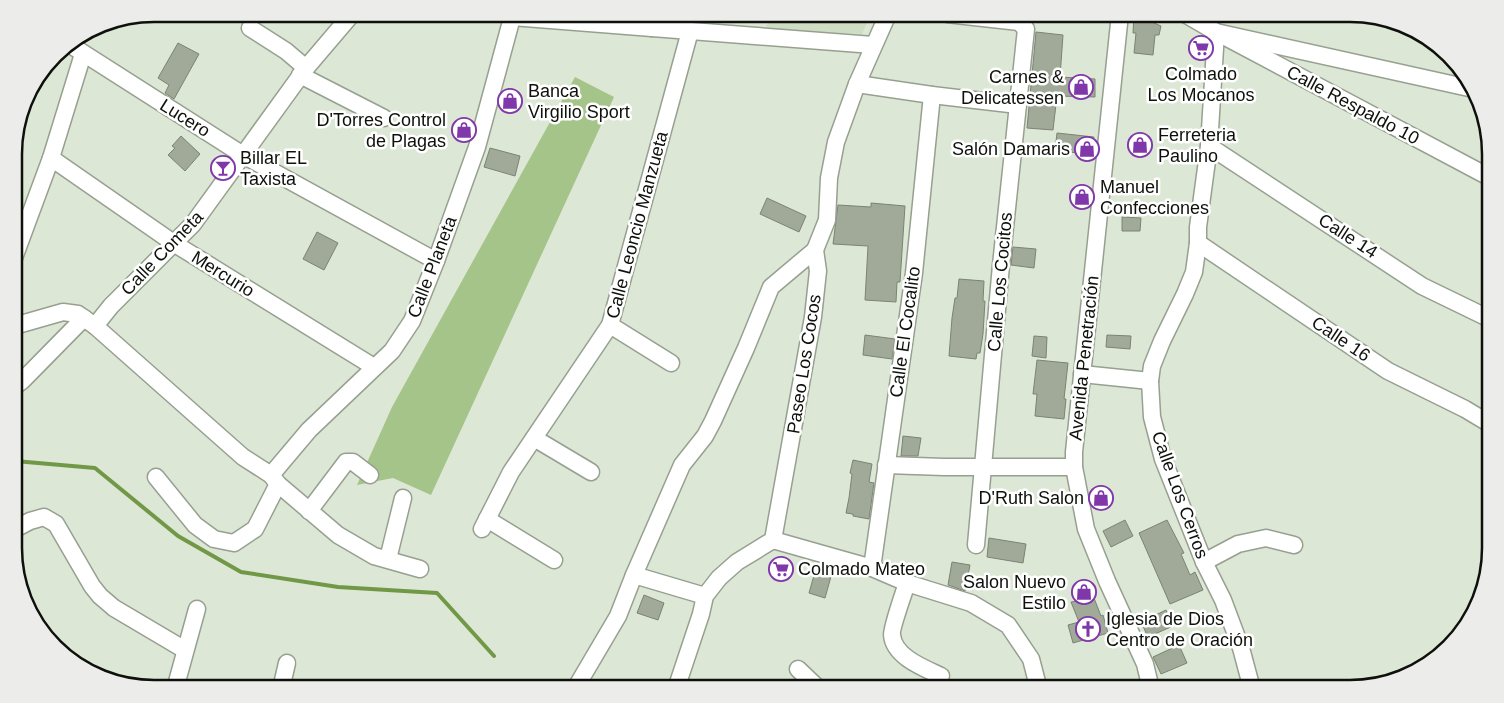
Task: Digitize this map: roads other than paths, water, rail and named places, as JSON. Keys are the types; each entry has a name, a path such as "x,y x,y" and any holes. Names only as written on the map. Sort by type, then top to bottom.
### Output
{"street":[{"name":"Calle Cometa","path":"22,381 89,322 111,306 175,244 193,224 303,72 345,22"},
{"name":"Calle Planeta","path":"156,477 196,524 214,539 234,543 255,529 275,479 309,430 392,352 412,321 477,147 507,22"},
{"path":"659,22 690,30 873,45"},
{"name":"Paseo Los Cocos","path":"773,540 813,317 818,271 815,250 827,220 829,178 836,142 857,84 884,22"},
{"name":"Calle Los Cocitos","path":"976,545 1001,265 1026,29 1019,22"},
{"name":"Avenida Penetración","path":"1119,22 1074,452 1074,468 1086,530 1145,664 1149,680"},
{"name":"Calle Respaldo 10","path":"1199,22 1482,173"},
{"path":"250,28 286,51 303,72 384,118"},
{"name":"Calle Leoncio Manzueta","path":"554,560 485,524 512,472 610,325 690,30"},
{"path":"1216,32 1463,87"},
{"name":"Calle Los Cerros","path":"1216,32 1209,146 1194,272 1162,341 1152,366 1150,381 1152,418 1163,459 1204,562 1223,600 1241,648 1250,680"},
{"name":"Lucero","path":"76,49 243,155 436,261"},
{"path":"23,234 51,158 83,54"},
{"path":"857,84 1018,105"},
{"name":"Calle El Cocalito","path":"872,568 914,273 932,95"},
{"name":"Calle 14","path":"1209,146 1422,286 1482,316"},
{"name":"Mercurio","path":"51,158 175,244 374,367"},
{"name":"Calle 16","path":"1198,243 1388,370 1482,419"},
{"path":"579,680 618,616 682,465 706,436 771,287 815,250"},
{"path":"23,324 63,312 78,314 243,457 275,479 338,535 374,556 420,569"},
{"path":"610,325 671,363"},
{"path":"1082,374 1150,381"},
{"path":"534,438 591,472"},
{"path":"309,511 346,462 353,462 370,475"},
{"path":"886,465 1074,468"},
{"path":"388,559 403,498"},
{"path":"22,525 44,517 56,524 92,586 100,596 114,608 185,650"},
{"path":"1204,562 1238,544 1266,538 1294,546"},
{"path":"679,680 701,614 705,596 719,578 737,562 773,540 872,568 907,583 972,603 1008,625 1031,659 1036,680"},
{"path":"634,575 705,596"},
{"path":"907,583 892,635 898,650 913,662 941,676"},
{"path":"177,680 197,608"},
{"path":"283,680 287,663"},
{"path":"798,669 810,680"}],"waterway":[{"path":"22,462 95,468 178,536 241,572 338,587 437,593 494,656"}],"place":[{"name":"Colmado Los Mocanos","path":"1201,48"},
{"name":"Carnes & Delicatessen","path":"1081,87"},
{"name":"Banca Virgilio Sport","path":"510,101"},
{"name":"D'Torres Control de Plagas","path":"464,130"},
{"name":"Ferreteria Paulino","path":"1140,145"},
{"name":"Salón Damaris","path":"1087,149"},
{"name":"Billar EL Taxista","path":"223,168"},
{"name":"Manuel Confecciones","path":"1082,197"},
{"name":"D'Ruth Salon","path":"1101,498"},
{"name":"Colmado Mateo","path":"781,569"},
{"name":"Salon Nuevo Estilo","path":"1084,592"},
{"name":"Iglesia de Dios Centro de Oración","path":"1088,629"}]}
